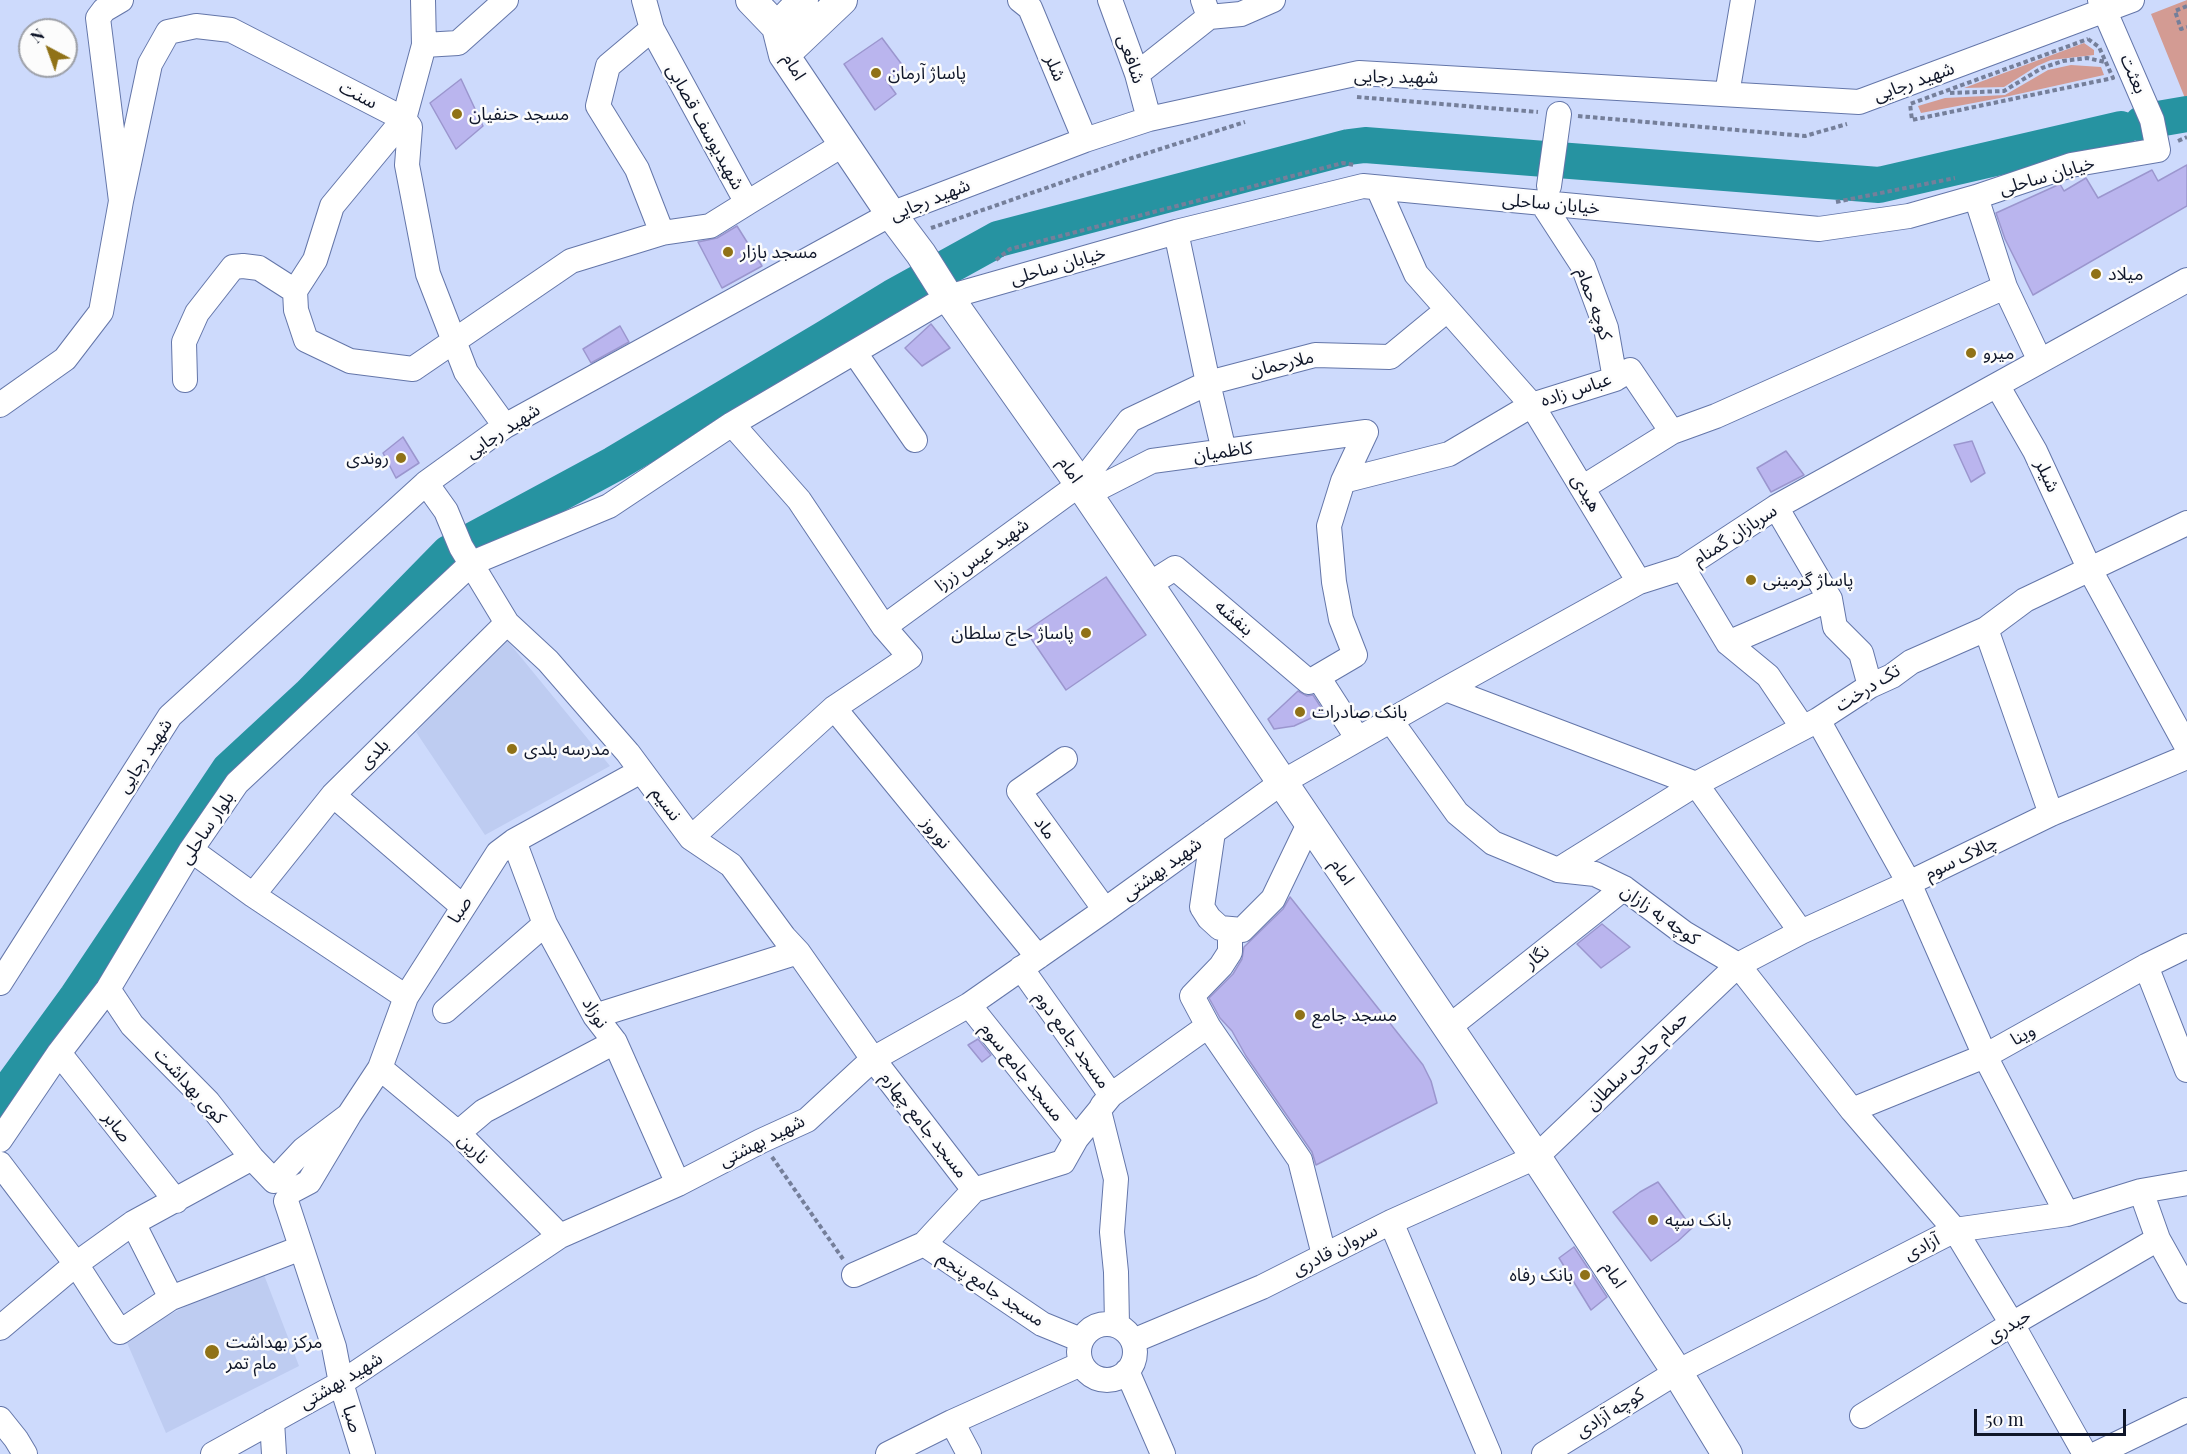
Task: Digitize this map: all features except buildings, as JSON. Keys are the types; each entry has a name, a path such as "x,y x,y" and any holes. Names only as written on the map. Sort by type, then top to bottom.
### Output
{"main road":[{"name":"امام","path":"751,0 781,41 844,144 1083,489 1449,1027 1677,1371 1727,1454"},
{"path":"781,41 803,0"},
{"path":"781,41 843,0"}],"street":[{"path":"120,0 104,10 98,18 121,201"},
{"path":"185,380 184,342 197,313 233,267 260,268 295,291 315,260 332,206 404,119 424,45 423,0"},
{"path":"424,45 458,43 506,0"},
{"name":"شهیدیوسف قصابی","path":"295,291 296,310 306,340 350,361 413,369 571,261 662,232 710,226 747,203 652,29 644,0"},
{"name":"شلر","path":"1020,0 1030,8 1085,140"},
{"name":"شافعی","path":"1110,0 1137,74 1149,119"},
{"path":"1137,74 1206,8 1241,14 1273,0"},
{"path":"1727,94 1743,0"},
{"name":"شهید رجایی","path":"0,983 170,716 426,483 505,426 907,235 1085,140 1149,119 1359,73 1859,102 2103,5 2132,0"},
{"name":"بعثت","path":"2103,5 2152,120 2158,150"},
{"name":"سنت","path":"0,405 65,359 101,312 121,201 150,64 168,32 196,26 231,30 404,119"},
{"path":"652,29 608,66 598,106 637,169 662,232"},
{"path":"1546,194 1559,114"},
{"path":"404,119 410,127 407,165 428,274 466,372 505,426"},
{"path":"747,203 844,144"},
{"name":"خیابان ساحلی","path":"466,555 609,506 732,424 948,297 1176,232 1364,186 1546,194 1819,230 1909,216 1977,197 2071,165 2158,150"},
{"name":"عباس زاده","path":"1378,188 1416,274 1532,405 1615,379 1629,370 1672,432"},
{"name":"کوچه حمام","path":"1546,194 1583,266 1606,328 1615,379"},
{"path":"1977,197 2005,287 2040,361"},
{"path":"1176,232 1224,452"},
{"name":"سربازان گمنام","path":"1281,783 1639,582 1683,568 1776,507 2187,280"},
{"path":"1582,488 1672,432 1716,416 2005,287"},
{"name":"ملارحمان","path":"1083,489 1130,420 1208,383 1315,355 1390,357 1447,309"},
{"path":"855,353 915,440"},
{"name":"شیلر","path":"1997,385 2035,451 2090,570 2187,747"},
{"path":"1358,739 1318,677 1355,655 1341,619 1335,591 1329,526 1343,481 1449,453 1532,405"},
{"name":"هیدی","path":"1532,405 1639,582"},
{"path":"691,838 834,708 910,657 884,627 799,500 732,424"},
{"name":"کاظمیان","path":"1083,489 1152,461 1366,432 1343,481"},
{"name":"نسیم","path":"426,483 446,511 466,555 507,623 548,661 628,753 691,838 731,865 784,937 798,952 873,1059"},
{"name":"شهید عیس زرزا","path":"884,627 1083,489"},
{"path":"1776,507 1830,599 1835,627 1861,653 1870,686"},
{"name":"تک درخت","path":"1558,870 1695,784 1811,724 1870,686 1892,676 1911,662 1986,629 2025,600 2187,523"},
{"name":"بلوار ساحلی","path":"0,1140 59,1053 108,989 191,850 237,783 466,555"},
{"name":"بنفشه","path":"1148,585 1175,568 1308,682 1318,677"},
{"path":"1683,568 1728,642 1768,676 1811,724 1908,883 1985,1056 2067,1214"},
{"path":"1728,642 1830,599"},
{"name":"بلدی","path":"253,896 333,795 507,623"},
{"path":"1986,629 2051,814"},
{"path":"1446,689 1695,784 1801,932"},
{"name":"نوروز","path":"834,708 1030,963"},
{"name":"کوچه به زازان","path":"1390,722 1457,813 1493,843 1558,870 1595,874 1624,888 1684,933 1738,965"},
{"name":"چالاک سوم","path":"1738,965 1801,932 2051,814 2187,757"},
{"name":"ماد","path":"1065,759 1019,791 1105,910"},
{"name":"صبا","path":"284,1191 304,1149 349,1115 380,1068 406,997 462,906 498,853 514,841 641,771"},
{"name":"شهید بهشتی","path":"213,1454 341,1383 560,1236 678,1184 760,1141 807,1120 873,1059 969,1005 1281,783"},
{"path":"333,795 462,906"},
{"path":"1213,832 1202,907 1209,918 1220,928 1242,930 1273,899 1309,824"},
{"name":"نوزاد","path":"514,841 544,924 595,1017 615,1042 678,1184"},
{"path":"191,850 253,896 406,997"},
{"name":"نگار","path":"1449,1027 1624,888"},
{"path":"445,1011 544,924"},
{"path":"1230,929 1230,952 1221,966 1192,996 1208,1026 1300,1160 1324,1255"},
{"name":"وینا","path":"1852,1110 1985,1056 2146,966 2187,946"},
{"path":"595,1017 798,952"},
{"name":"مسجد جامع دوم","path":"1030,963 1105,1103"},
{"path":"1738,965 1852,1110 1955,1230 2012,1324 2085,1454"},
{"name":"حمام حاجی سلطان","path":"1536,1157 1738,965"},
{"path":"2146,966 2186,1063"},
{"name":"کوی بهداشت","path":"108,989 132,1025 208,1102 252,1158 284,1191 334,1347 341,1383"},
{"name":"مسجد جامع سوم","path":"969,1005 1076,1139"},
{"path":"974,1190 1063,1162 1076,1139 1105,1103 1208,1026"},
{"path":"458,1133 484,1111 615,1042"},
{"name":"صابر","path":"59,1053 176,1201"},
{"name":"مسجد جامع چهارم","path":"873,1059 974,1190 924,1244"},
{"name":"نارین","path":"380,1068 458,1133 560,1236"},
{"path":"1105,1103 1116,1179 1112,1232 1116,1272 1125,1333 1135,1357 1127,1371 1112,1380 1094,1377 1082,1364 1079,1356 1082,1340 1093,1328 1100,1325 1125,1333"},
{"name":"سروان قادری","path":"1125,1333 1262,1287 1391,1222 1536,1157"},
{"path":"1,1326 76,1264 133,1223 252,1158"},
{"path":"0,1164 76,1264 120,1332 171,1298 301,1248"},
{"name":"آزادی","path":"1677,1371 1955,1230 2067,1214 2141,1191 2187,1183"},
{"path":"2141,1191 2158,1239 2187,1292"},
{"path":"1391,1222 1490,1454"},
{"path":"133,1223 171,1298"},
{"name":"حیدری","path":"1862,1416 2012,1324 2158,1239"},
{"name":"مسجد جامع پنجم","path":"854,1275 924,1244 1042,1324 1082,1340"},
{"path":"888,1454 952,1422 1082,1364"},
{"path":"1127,1371 1163,1454"},
{"name":"کوچه آزادی","path":"1544,1454 1677,1371"},
{"name":"صبا","path":"341,1383 363,1454"},
{"path":"2096,1454 2186,1414"},
{"path":"0,1419 25,1454"},
{"path":"272,1421 274,1454"},
{"path":"952,1422 969,1454"}],"path":[{"path":"2187,6 2175,10 2181,29 2187,27"},
{"path":"1900,107 2088,39 2099,47 2117,88"},
{"path":"1940,93 2004,91 2042,68 2063,61 2087,58 2106,63"},
{"path":"1911,104 1912,120 2113,78"},
{"path":"1356,97 1805,136 1847,123"},
{"path":"907,235 1254,119"},
{"path":"1825,205 1964,176"},
{"path":"760,1141 854,1275"}],"shaded area":[{"path":"2187,0 2187,103 2151,14"},
{"path":"2084,43 2094,50 2094,55 2051,60 2004,87 1964,88"},
{"path":"2071,65 2101,67 2104,75 1921,113 1918,106 1945,98 2005,95 2048,70"},
{"name":"مدرسه بلدی","path":"506,639 610,766 485,835 416,732"},
{"name":"مرکز بهداشت مام تمر","path":"261,1267 299,1366 166,1433 125,1338"}],"waterway":[{"path":"2142,124 2187,114"},
{"path":"0,1103 77,997 229,770 309,696 449,553 614,464 893,297 998,239 1349,147 1365,145 1879,185 2121,129"}],"place":[{"name":"پاساژ آرمان","path":"876,73"},
{"name":"مسجد حنفیان","path":"457,114"},
{"name":"مسجد بازار","path":"728,252"},
{"name":"میلاد","path":"2096,274"},
{"name":"میرو","path":"1971,353"},
{"name":"روندی","path":"401,458"},
{"name":"پاساژ گرمینی","path":"1751,580"},
{"name":"پاساژ حاج سلطان","path":"1086,633"},
{"name":"بانک صادرات","path":"1300,712"},
{"name":"مدرسه بلدی","path":"512,749"},
{"name":"مسجد جامع","path":"1300,1015"},
{"name":"بانک سپه","path":"1653,1220"},
{"name":"بانک رفاه","path":"1585,1275"},
{"name":"مرکز بهداشت مام تمر","path":"212,1352"}]}
